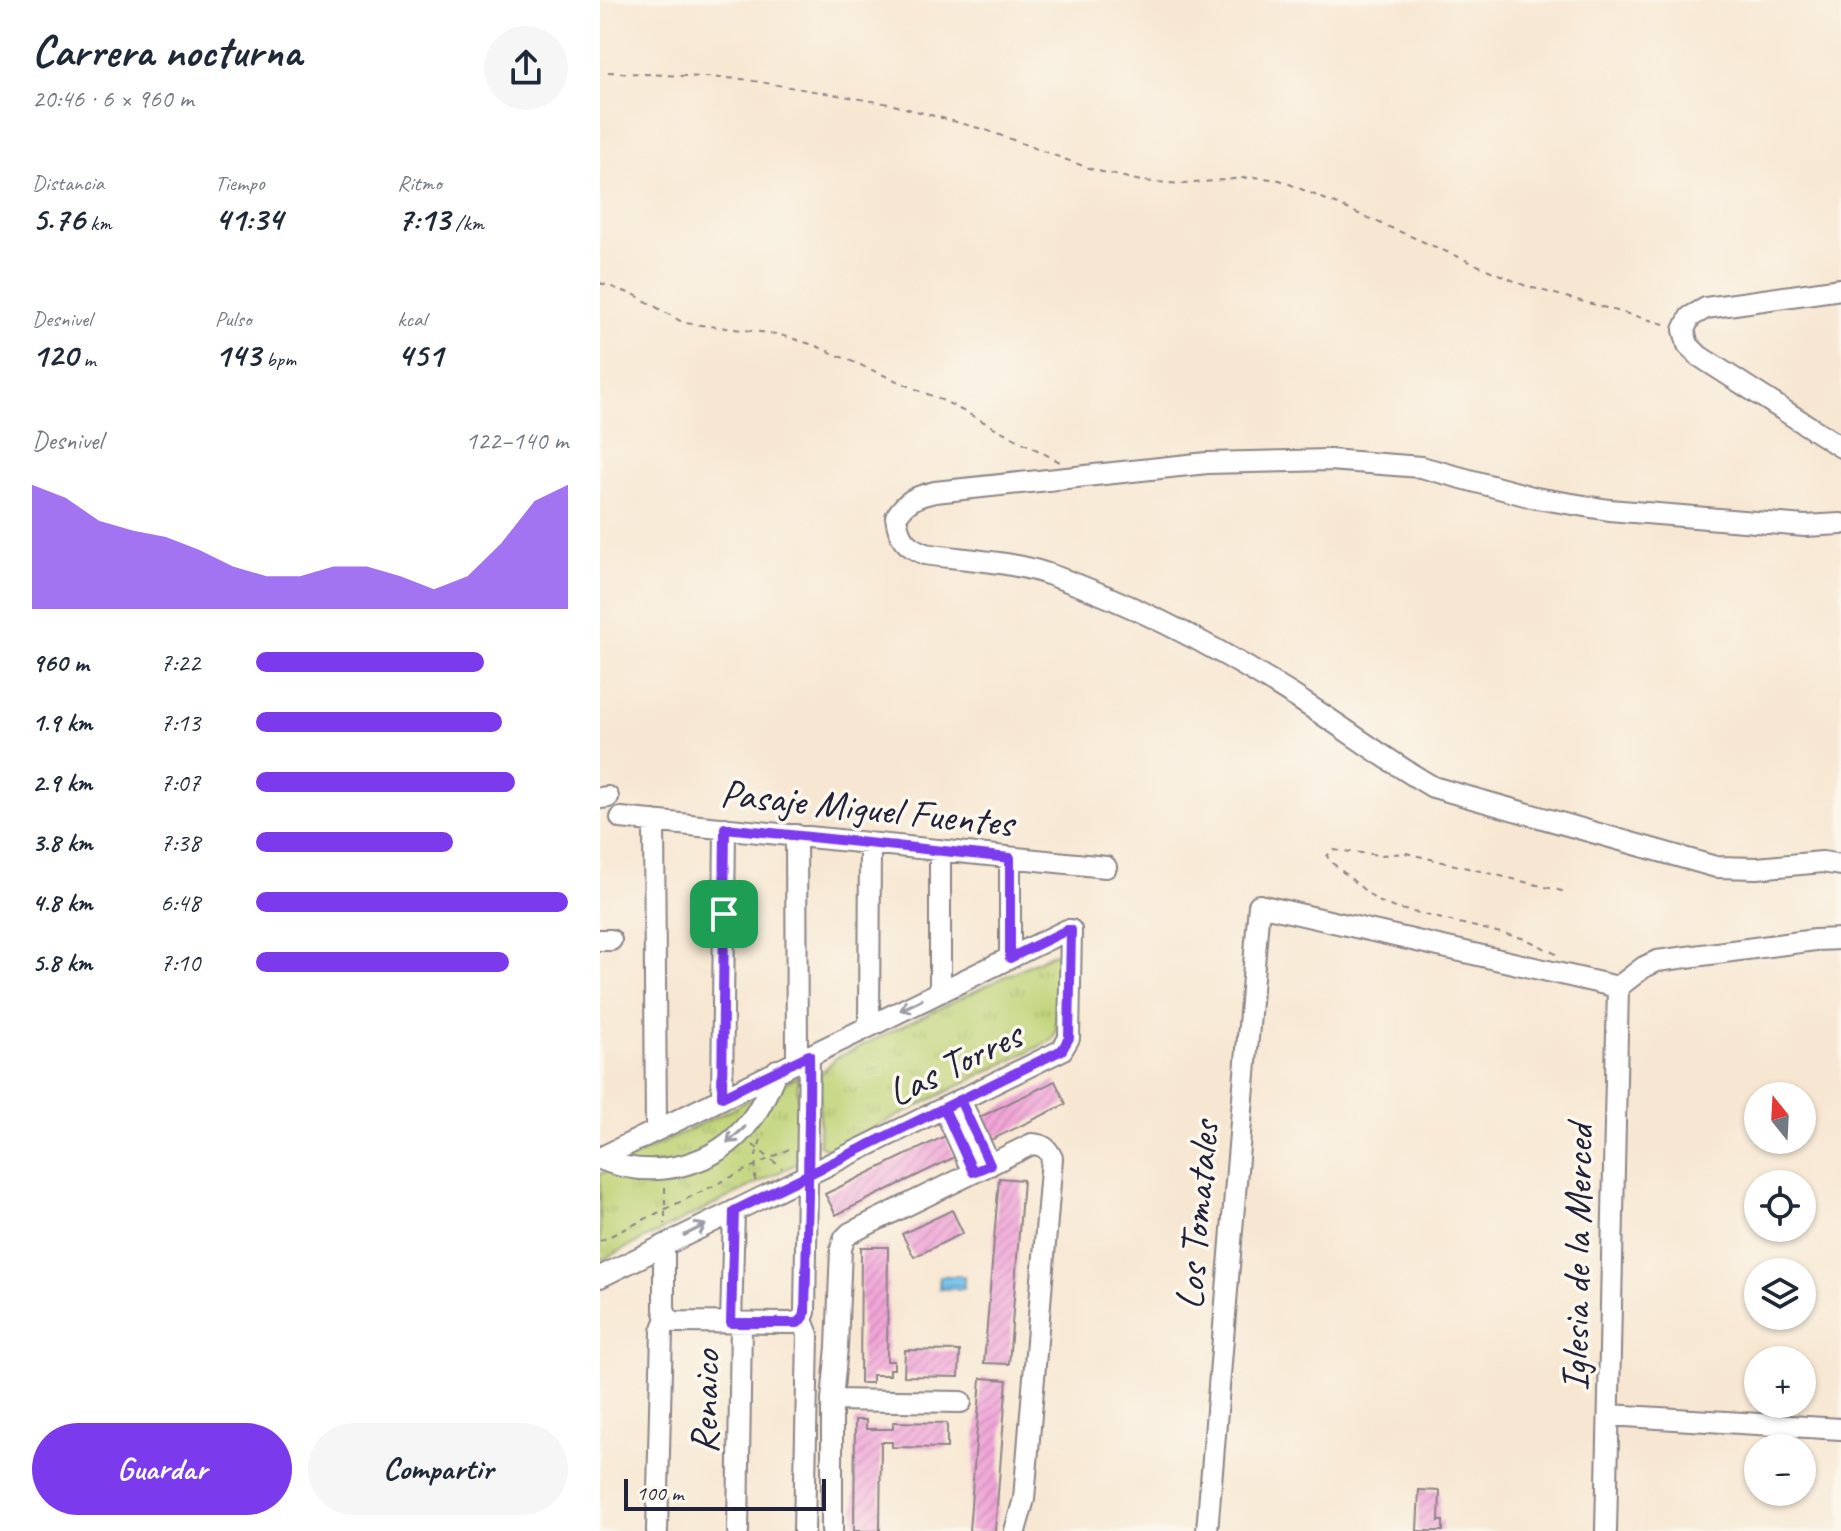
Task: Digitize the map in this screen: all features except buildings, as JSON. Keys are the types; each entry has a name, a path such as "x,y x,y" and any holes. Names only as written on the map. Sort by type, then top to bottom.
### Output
{"street":[{"path":"1841,289 1706,308 1690,317 1684,330 1688,345 1699,356 1841,447"},
{"path":"1841,524 1805,526 1609,510 1536,498 1421,467 1329,460 1207,463 935,492 904,503 896,517 898,536 910,548 925,554 1049,574 1162,622 1237,662 1326,717 1392,764 1433,787 1716,867 1757,868 1822,862 1841,865"},
{"name":"Pasaje Miguel Fuentes","path":"621,818 1106,867"},
{"path":"654,821 656,1130"},
{"path":"722,1097 725,828"},
{"path":"796,835 808,1175 805,1312 802,1320 808,1335 804,1531"},
{"path":"869,1026 870,843"},
{"path":"940,850 940,991"},
{"path":"1010,858 1010,958"},
{"name":"Los Tomatales","path":"1207,1531 1259,905 1618,987"},
{"name":"Las Torres","path":"600,1158 803,1057 1071,930 1069,1038 1062,1050 734,1211 664,1237 600,1277"},
{"path":"1618,987 1657,961 1841,939"},
{"name":"Iglesia de la Merced","path":"1606,1531 1618,987"},
{"path":"600,1158 629,1169 665,1169 706,1157 739,1134 758,1110 777,1070"},
{"path":"952,1104 982,1169"},
{"path":"832,1531 832,1400 844,1239 850,1233 1032,1144 1047,1148 1052,1158 1024,1499 1015,1531"},
{"name":"Renaico","path":"734,1211 738,1531"},
{"path":"657,1531 662,1331 667,1318 664,1309 664,1237"},
{"path":"667,1318 675,1322 736,1323 793,1323 802,1320"},
{"path":"832,1400 961,1402"},
{"path":"1609,1415 1841,1429"}],"path":[{"path":"608,72 742,79 890,104 986,130 1094,170 1141,181 1184,184 1253,177 1280,180 1526,286 1684,330"},
{"path":"600,283 635,295 684,323 777,334 814,345 946,402 1061,463"},
{"path":"1559,956 1526,939 1392,907 1376,900 1327,856 1333,850 1380,855 1406,853 1566,892"},
{"path":"755,1183 755,1165 764,1129"},
{"path":"739,1134 783,1169"},
{"path":"600,1241 795,1145"},
{"path":"664,1237 665,1169"}],"green space":[{"path":"1054,953 1058,956 1056,1031 1052,1040 829,1150 819,1145 820,1074 836,1058"},
{"path":"798,1076 798,1163 600,1261 600,1174"}],"water":[{"path":"940,1276 964,1276 964,1289 939,1289"}],"route":[{"path":"724,914 722,1097 809,1055 809,1090 808,1175 808,1194 805,1312 798,1323 731,1323 734,1211 788,1185 808,1175 834,1162 960,1100 990,1165 973,1172 944,1108 1062,1050 1069,1038 1071,930 1010,958 1010,858 725,828 724,914"}]}
